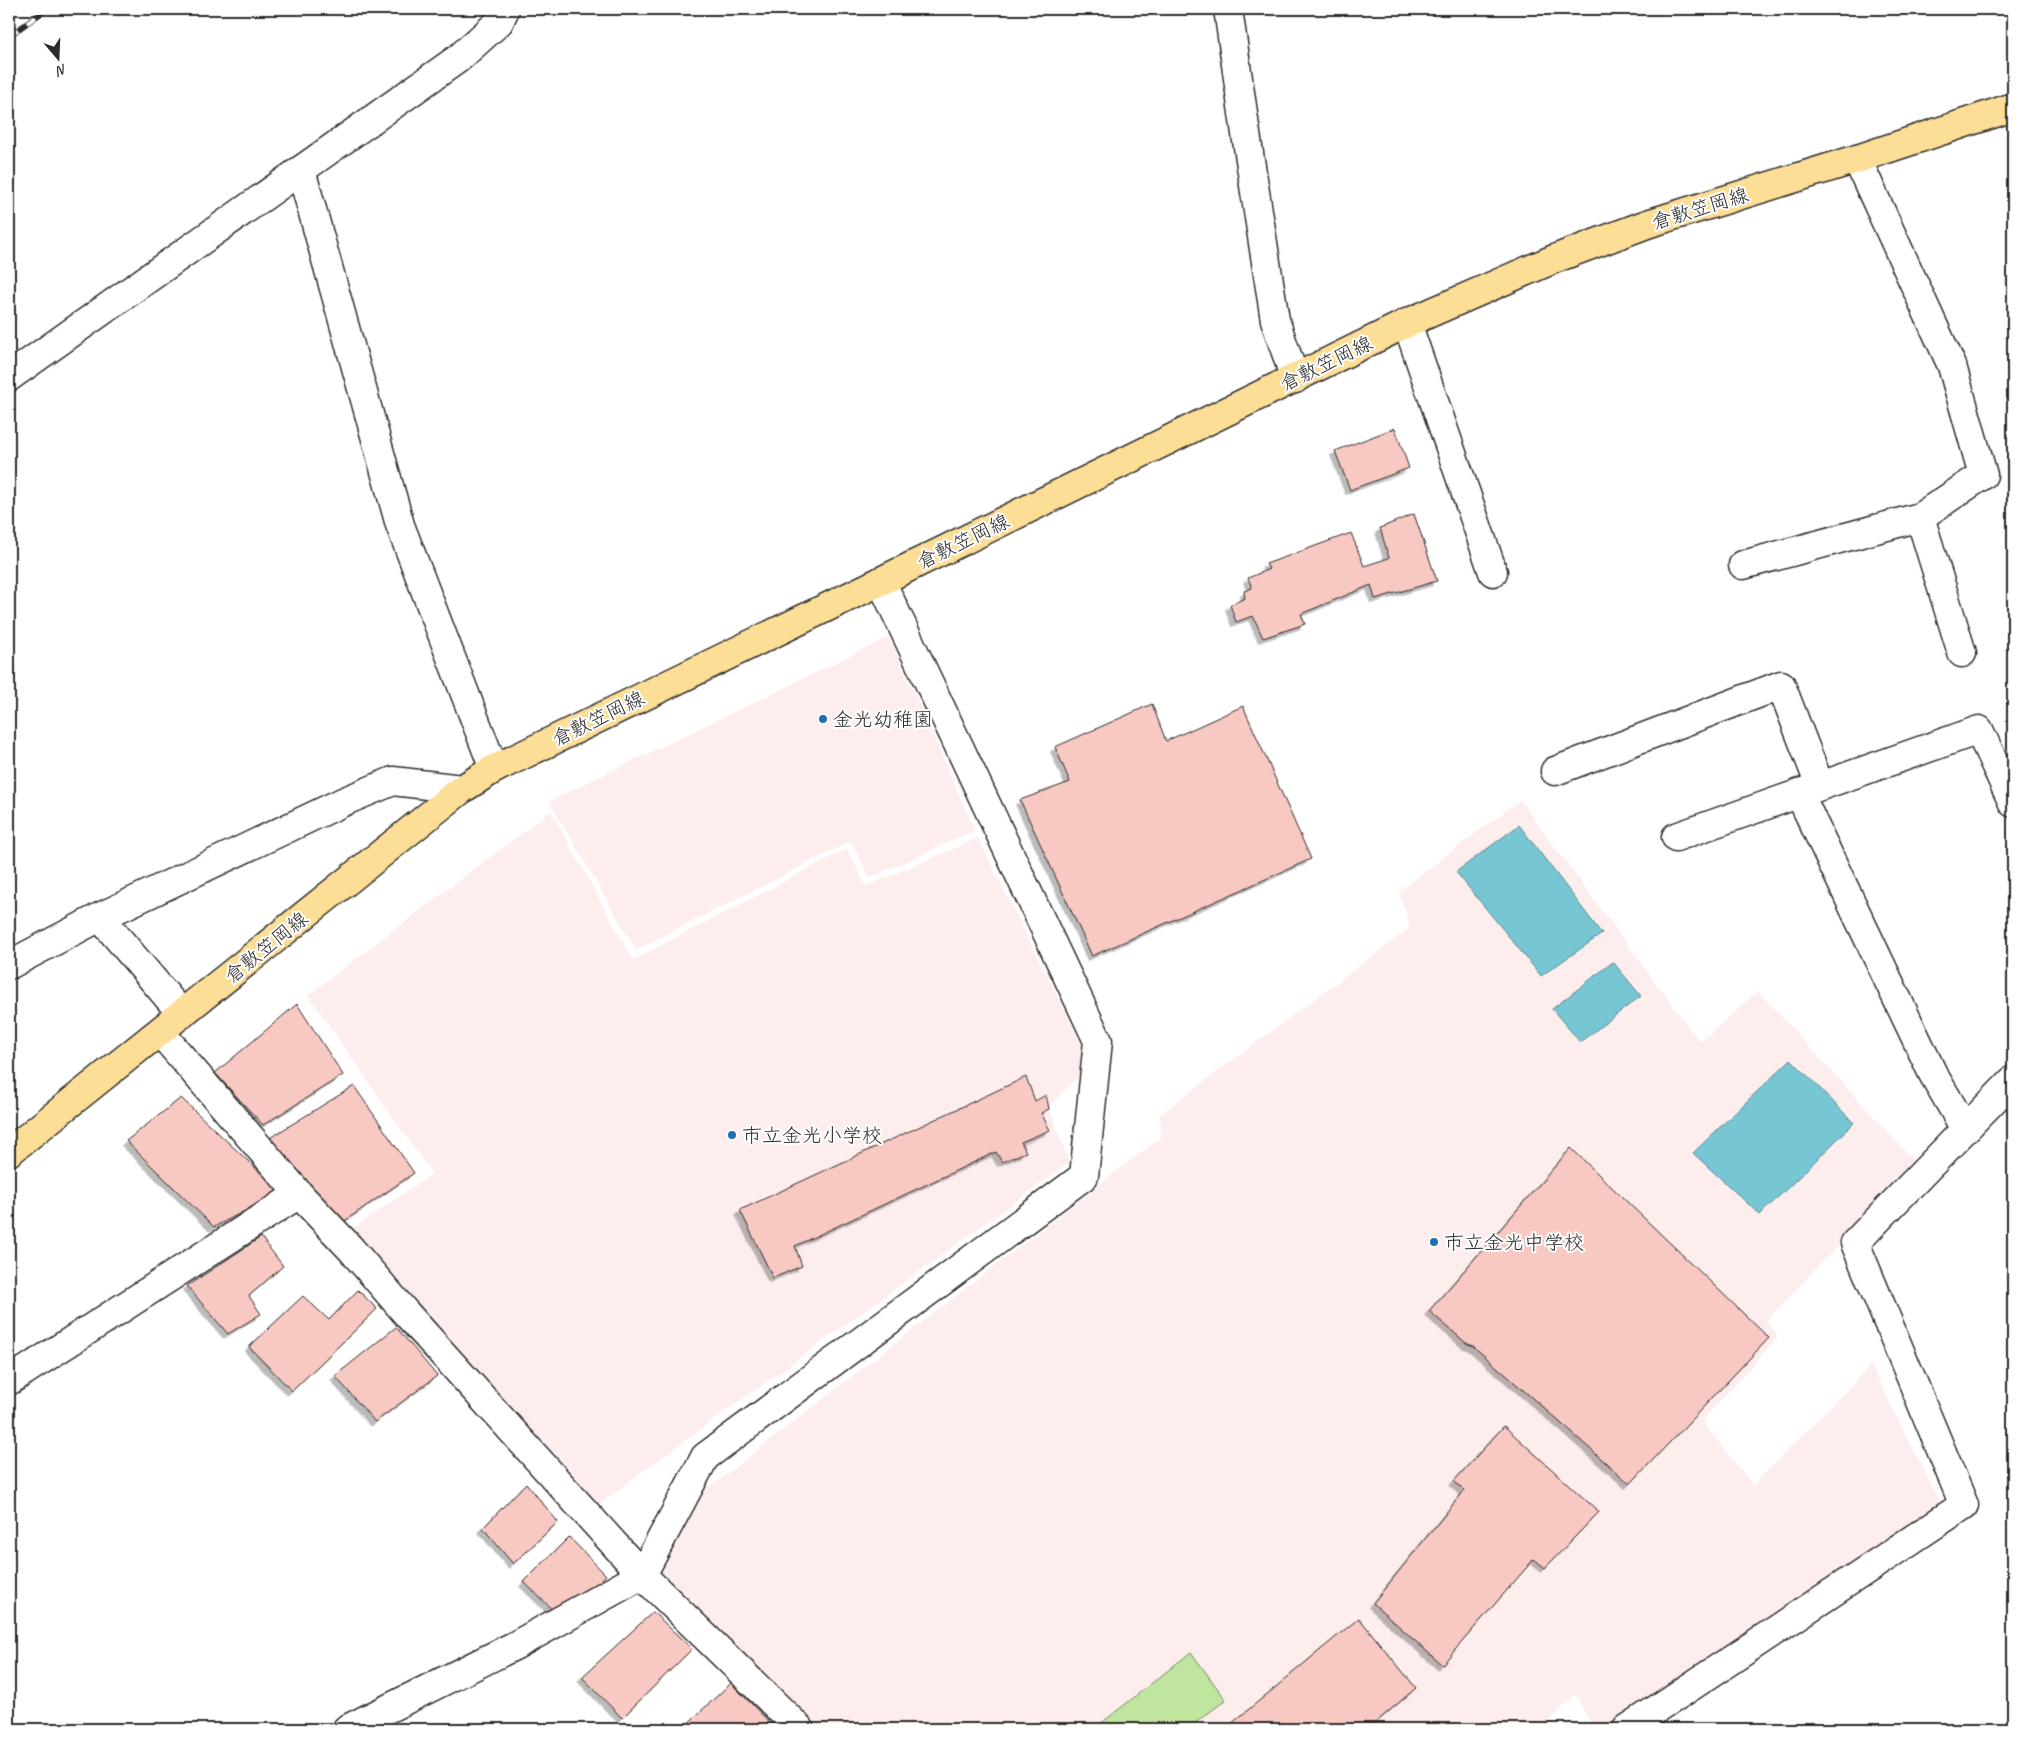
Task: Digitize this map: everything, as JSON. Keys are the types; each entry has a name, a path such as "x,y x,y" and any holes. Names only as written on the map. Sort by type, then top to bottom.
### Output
{"main road":[{"name":"倉敷笠岡線","path":"9,1152 462,789 494,769 1294,379 1407,322 1554,259 1647,224 1857,159 2013,107"}],"street":[{"path":"9,377 459,58 499,22 505,9"},
{"path":"1228,9 1275,320 1294,379"},
{"path":"1743,565 1920,517 1983,475 1952,366 1857,159"},
{"path":"301,170 400,525 494,769"},
{"path":"1407,322 1493,572"},
{"path":"1920,517 1962,653"},
{"path":"346,1729 516,1645 642,1575 704,1457 1084,1176 1098,1041 881,581"},
{"path":"1555,771 1781,685 1810,790 1933,1074 1965,1130"},
{"path":"1676,837 1979,730 2013,803"},
{"path":"9,965 100,917 345,801 393,781 462,789"},
{"path":"100,917 182,1014"},
{"path":"160,1032 299,1194 352,1249 405,1312 642,1575 800,1729"},
{"path":"1627,1729 1964,1505 1855,1243 2013,1080"},
{"path":"9,1381 299,1194"}],"shaded area":[{"name":"金光幼稚園","path":"889,637 975,830 870,878 851,841 636,950 549,801"},
{"name":"市立金光中学校","path":"1520,800 1700,1042 1758,991 1916,1163 1767,1320 1778,1337 1702,1421 1753,1485 1871,1365 1940,1503 1606,1729 1594,1729 1575,1694 1542,1729 805,1729 655,1580 698,1496 1161,1137 1159,1115 1410,928 1399,891"},
{"name":"市立金光小学校","path":"551,811 633,960 847,849 866,886 978,838 1091,1063 1049,1106 1069,1163 635,1477 593,1510 346,1233 432,1174 308,995"}],"green space":[{"path":"1191,1652 1226,1700 1187,1729 1094,1729"}],"water":[{"path":"1519,825 1602,934 1541,976 1456,872"},
{"path":"1613,962 1641,996 1580,1042 1552,1009"},
{"path":"1791,1059 1854,1123 1760,1215 1693,1153"}],"building":[{"path":"1395,428 1409,468 1350,490 1335,451"},
{"path":"1414,514 1437,581 1375,599 1371,585 1301,614 1305,624 1263,638 1253,616 1236,622 1230,605 1245,598 1244,591 1252,588 1248,578 1269,569 1266,564 1351,533 1364,566 1389,558 1380,528"},
{"path":"1152,704 1166,741 1243,706 1311,859 1092,956 1020,800 1070,782 1055,747"},
{"path":"297,1004 343,1075 263,1125 215,1073"},
{"path":"1026,1077 1035,1101 1046,1095 1049,1109 1041,1113 1050,1130 1021,1142 1026,1152 1002,1162 996,1152 795,1246 802,1266 773,1278 740,1210"},
{"path":"354,1086 414,1173 343,1222 268,1139"},
{"path":"181,1098 281,1192 214,1227 126,1141"},
{"path":"1571,1148 1769,1338 1630,1484 1473,1346 1466,1343 1429,1311"},
{"path":"261,1237 283,1266 249,1296 261,1314 228,1334 187,1286"},
{"path":"358,1290 377,1309 292,1391 249,1347 303,1296 329,1320"},
{"path":"396,1327 437,1376 375,1422 335,1376"},
{"path":"1504,1426 1599,1512 1545,1568 1534,1559 1442,1665 1373,1603 1464,1491 1454,1481"},
{"path":"526,1483 558,1522 513,1564 483,1528"},
{"path":"569,1537 606,1575 562,1619 524,1582"},
{"path":"653,1612 692,1649 622,1718 582,1677"},
{"path":"1359,1618 1416,1688 1368,1729 1225,1729"},
{"path":"731,1683 774,1729 682,1729"}],"railway":[{"path":"9,36 47,9"}],"place":[{"name":"金光幼稚園","path":"823,719"},
{"name":"市立金光小学校","path":"732,1135"},
{"name":"市立金光中学校","path":"1434,1242"}]}
